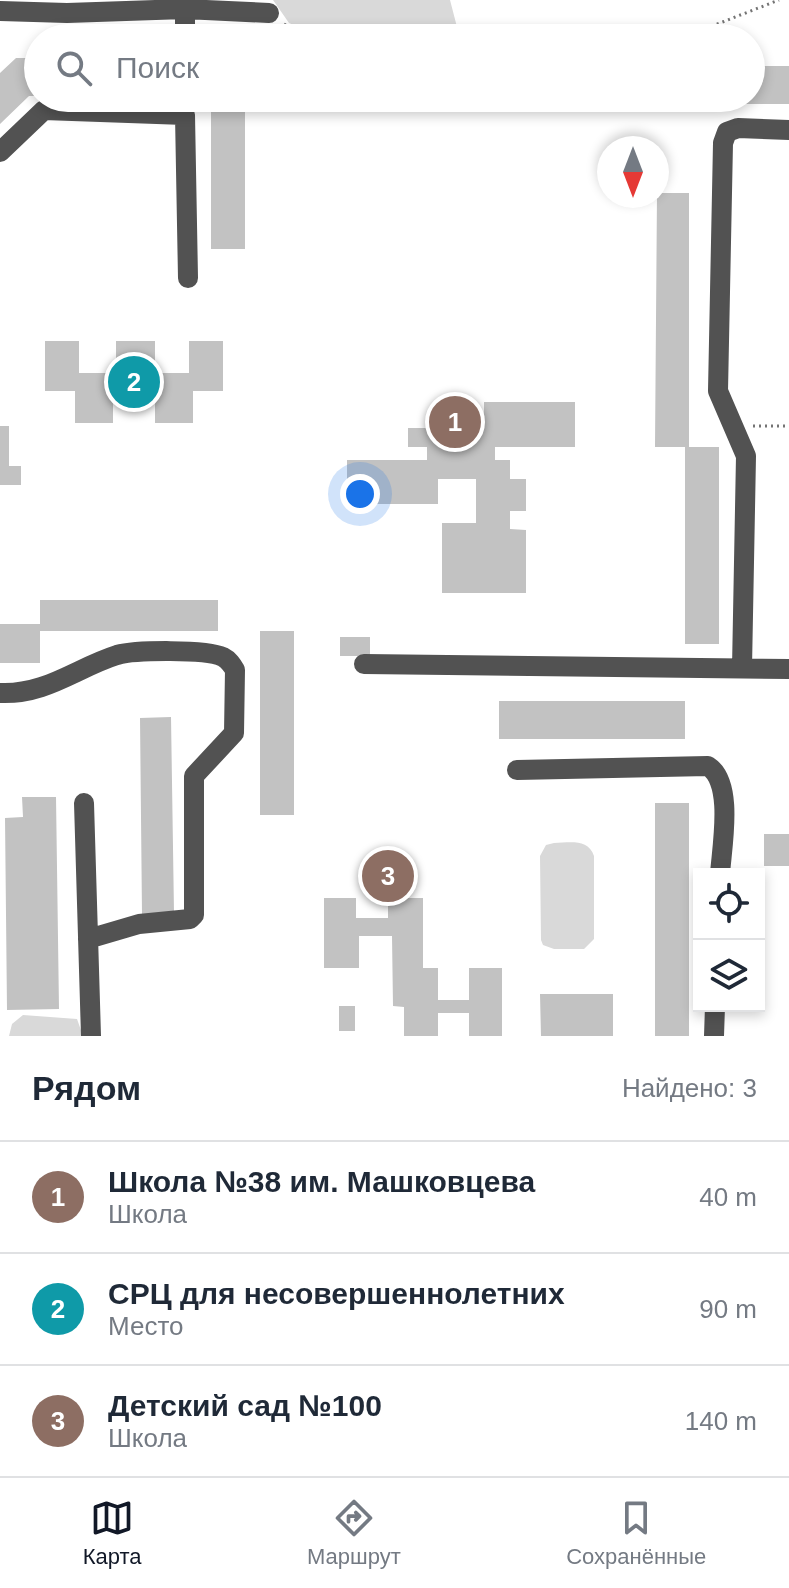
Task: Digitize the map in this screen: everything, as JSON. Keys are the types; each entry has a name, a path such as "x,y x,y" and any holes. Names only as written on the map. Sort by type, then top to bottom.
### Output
{"lane":[{"path":"7,7 269,13"},
{"path":"185,9 185,24"},
{"path":"0,152 42,112"},
{"path":"185,112 188,278"},
{"path":"742,668 746,456 718,391 723,143 727,132 738,128 789,130"},
{"path":"0,693 43,689 117,655 135,652 215,655 231,662 235,670 234,733 194,776 194,915 190,919 139,924 88,939"},
{"path":"364,664 789,669"},
{"path":"517,770 708,766 722,780 724,790 720,868"},
{"path":"84,803 91,1036"},
{"path":"714,1036 715,1012"}],"path":[{"path":"717,24 779,0"},
{"path":"269,13 285,24"},
{"path":"734,426 789,426"}],"shaded area":[{"path":"273,0 450,0 456,24 291,24"},
{"path":"583,844 594,856 594,939 584,949 554,949 543,945 541,940 540,856 546,845"},
{"path":"23,1015 77,1019 83,1036 9,1036 12,1024"}],"building":[{"path":"16,58 24,58 24,101 0,124 0,73"},
{"path":"765,66 789,66 789,104 765,104"},
{"path":"211,112 245,112 245,249 211,249"},
{"path":"669,193 689,193 689,447 719,447 719,644 685,644 685,447 655,447 657,208 669,208"},
{"path":"45,341 79,341 79,373 116,373 116,341 155,341 155,373 189,373 189,341 223,341 223,391 193,391 193,423 155,423 155,391 113,391 113,423 75,423 75,391 45,391"},
{"path":"484,402 575,402 575,447 495,447 495,460 510,460 510,479 526,479 526,511 510,511 510,529 526,530 526,593 442,593 442,523 476,523 476,479 438,479 438,504 347,504 347,460 427,460 427,447 408,447 408,428 484,428"},
{"path":"0,426 9,426 9,466 21,466 21,485 0,485"},
{"path":"40,600 218,600 218,631 40,631 40,663 0,663 0,624 40,624"},
{"path":"260,631 294,631 294,815 260,815"},
{"path":"340,637 370,637 370,656 340,656"},
{"path":"499,701 685,701 685,739 499,739"},
{"path":"171,717 174,913 142,914 140,718"},
{"path":"22,797 56,797 59,1009 7,1010 5,818 23,817"},
{"path":"655,803 689,803 689,1036 655,1036"},
{"path":"764,834 789,834 789,866 764,866"},
{"path":"324,898 356,898 356,918 388,918 388,898 423,898 423,968 438,968 438,1000 469,1000 469,968 502,968 502,1036 469,1036 469,1013 438,1013 438,1036 404,1036 404,1007 393,1006 392,936 359,936 359,968 324,968"},
{"path":"540,994 613,994 613,1036 541,1036"},
{"path":"339,1006 355,1006 355,1031 339,1031"}],"place":[{"name":"СРЦ для несовершеннолетних","path":"134,382"},
{"name":"Школа №38 им. Машковцева","path":"455,422"},
{"name":"Детский сад №100","path":"388,876"}]}
